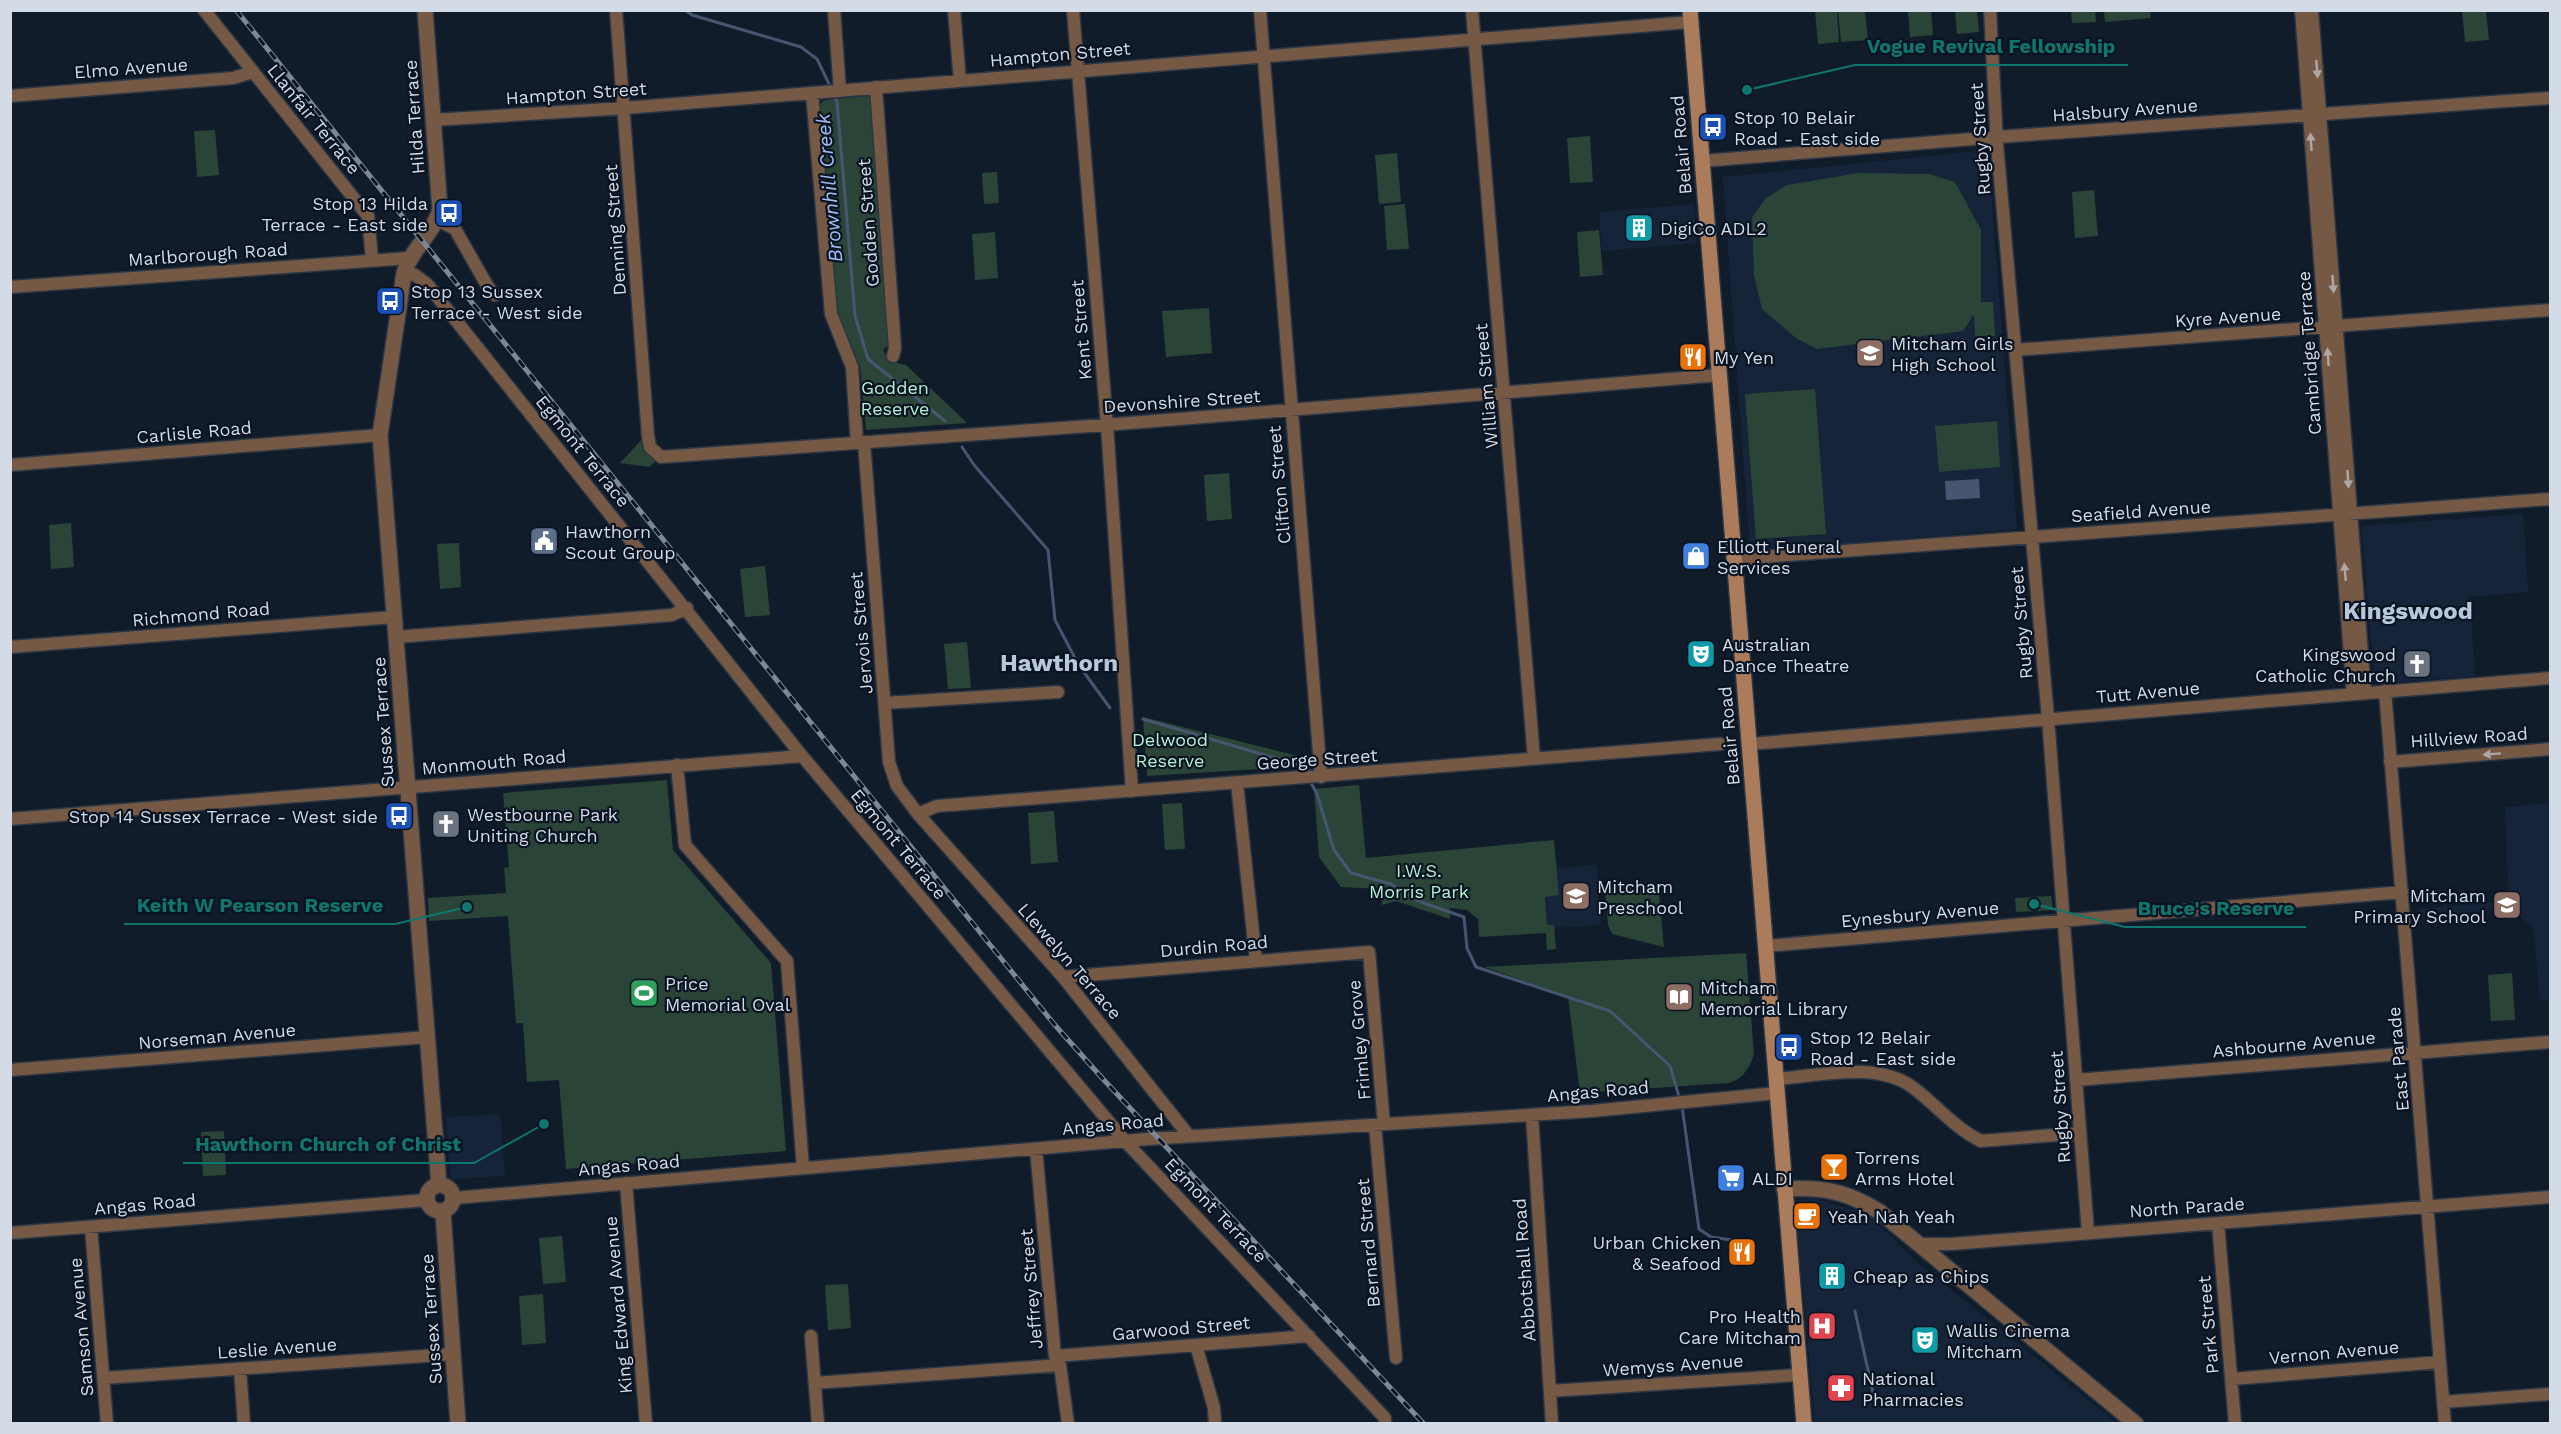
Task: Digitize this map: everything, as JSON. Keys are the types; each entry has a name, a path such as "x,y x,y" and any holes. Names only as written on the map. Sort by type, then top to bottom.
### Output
{"main road":[{"name":"Belair Road","path":"1690,16 1804,1424"}],"street":[{"name":"Llanfair Terrace","path":"204,10 368,216 372,260"},
{"name":"Hilda Terrace","path":"425,10 440,200 437,220"},
{"name":"Denning Street","path":"616,10 650,447"},
{"path":"834,10 835,91"},
{"path":"954,10 960,81"},
{"name":"Kent Street","path":"1073,10 1107,425 1132,791"},
{"name":"Clifton Street","path":"1260,10 1320,777"},
{"name":"William Street","path":"1472,10 1534,759"},
{"name":"Rugby Street","path":"1990,10 1997,137 2048,718 2088,1233"},
{"name":"Cambridge Terrace","path":"2301,10 2309,41 2359,693"},
{"name":"Cambridge Terrace","path":"2309,41 2312,10"},
{"name":"Hampton Street","path":"433,120 625,108 1474,40 1690,16"},
{"name":"Elmo Avenue","path":"10,96 233,78 253,72"},
{"name":"Godden Street","path":"876,87 895,348 893,356"},
{"name":"Jervois Street","path":"812,93 831,314 852,367 891,771 897,786 918,814"},
{"name":"Halsbury Avenue","path":"1702,161 1997,137 2550,98"},
{"path":"409,258 437,220 455,229 488,287 495,294"},
{"name":"Marlborough Road","path":"10,286 409,258"},
{"name":"Sussex Terrace","path":"409,258 404,273 380,435 439,1185"},
{"name":"Egmont Terrace","path":"404,273 415,275 427,284 687,608 802,756 1125,1141 1385,1418 1385,1424"},
{"name":"Kyre Avenue","path":"2015,350 2331,328 2550,309"},
{"name":"Devonshire Street","path":"650,447 661,457 671,457 1291,411 1720,375"},
{"name":"Carlisle Road","path":"10,465 380,435"},
{"name":"Seafield Avenue","path":"1734,559 2550,499"},
{"path":"396,637 672,615 687,608"},
{"name":"Richmond Road","path":"10,647 394,617"},
{"name":"Tutt Avenue","path":"1749,744 2550,678"},
{"name":"East Parade","path":"2385,691 2445,1424"},
{"path":"885,703 1058,692"},
{"name":"George Street","path":"918,814 937,806 1720,744"},
{"name":"Hillview Road","path":"2390,762 2550,749"},
{"name":"Monmouth Road","path":"10,819 802,756"},
{"path":"677,765 686,845 787,961 803,1168"},
{"path":"1237,783 1256,961"},
{"name":"Llewelyn Terrace","path":"918,814 1063,977 1189,1136"},
{"name":"Eynesbury Avenue","path":"1765,946 2402,892"},
{"name":"Durdin Road","path":"1063,977 1369,952"},
{"name":"Frimley Grove","path":"1369,952 1380,1124"},
{"name":"Norseman Avenue","path":"10,1070 427,1037"},
{"name":"Ashbourne Avenue","path":"2076,1080 2550,1042"},
{"name":"Angas Road","path":"454,1198 1189,1136 1532,1115 1695,1102 1776,1086 1798,1077 1872,1072 1896,1077 1913,1088 1966,1134 1981,1141 2080,1133"},
{"name":"Abbotshall Road","path":"1532,1115 1552,1424"},
{"name":"Bernard Street","path":"1380,1124 1396,1358"},
{"name":"Jeffrey Street","path":"1036,1149 1058,1360 1068,1424"},
{"name":"King Edward Avenue","path":"626,1184 646,1424"},
{"path":"439,1185 450,1189 454,1198 450,1207 442,1212 433,1210 427,1200 431,1188 439,1185"},
{"path":"1784,1190 1822,1188 1857,1198 1880,1212 2136,1424"},
{"name":"North Parade","path":"1917,1244 1949,1244 2550,1197"},
{"name":"Angas Road","path":"10,1233 427,1200"},
{"name":"Sussex Terrace","path":"442,1212 458,1424"},
{"name":"Park Street","path":"2218,1223 2235,1424"},
{"name":"Samson Avenue","path":"91,1227 107,1424"},
{"path":"1942,1265 1943,1253 1949,1244"},
{"path":"812,1336 818,1424"},
{"name":"Garwood Street","path":"815,1383 1309,1336"},
{"path":"1196,1345 1214,1408 1215,1424"},
{"name":"Leslie Avenue","path":"104,1378 453,1354"},
{"name":"Vernon Avenue","path":"2231,1379 2440,1362"},
{"path":"240,1369 244,1424"},
{"name":"Wemyss Avenue","path":"1550,1391 1799,1375"},
{"path":"2443,1402 2550,1394"}],"shaded area":[{"name":"Mitcham Girls High School","path":"1988,150 2017,529 1750,552 1723,177"},
{"name":"DigiCo ADL2","path":"1694,204 1697,243 1602,251 1599,212"},
{"path":"1979,479 1980,498 1946,500 1945,481"},
{"path":"2523,514 2528,592 2470,597 2475,676 2375,684 2361,526"},
{"name":"Mitcham Primary School","path":"2550,803 2550,999 2540,1000 2533,927 2510,909 2418,917 2417,909 2509,901 2505,807"},
{"name":"Mitcham Preschool","path":"1597,865 1601,925 1554,928 1547,926 1546,897 1559,895 1556,868"},
{"path":"500,1114 505,1176 451,1179 446,1117"},
{"path":"1814,1198 1868,1214 1919,1264 2116,1422 1815,1423 1795,1200"}],"green space":[{"path":"1815,11 1837,11 1839,42 1818,44"},
{"path":"1838,11 1865,11 1868,40 1841,42"},
{"path":"1908,11 1931,11 1933,35 1910,37"},
{"path":"1955,11 1977,11 1979,32 1957,34"},
{"path":"2071,11 2095,11 2096,22 2072,23"},
{"path":"2104,11 2150,11 2151,18 2105,22"},
{"path":"2462,11 2486,11 2489,40 2465,42"},
{"name":"Godden Reserve","path":"868,96 872,100 889,344 883,350 888,361 906,365 967,423 866,430 860,366 835,311 819,106 824,100"},
{"path":"215,130 219,175 197,177 194,131"},
{"path":"1590,136 1593,182 1570,183 1567,138"},
{"path":"1397,153 1401,202 1379,204 1375,155"},
{"path":"997,172 999,203 984,204 982,173"},
{"path":"1858,173 1929,174 1955,182 1981,230 1981,302 1993,302 1995,336 1975,336 1974,314 1963,331 1817,349 1796,338 1762,309 1754,275 1752,217 1766,198 1787,185"},
{"path":"2094,190 2098,236 2075,238 2072,192"},
{"path":"1405,204 1409,249 1387,250 1384,206"},
{"path":"1599,230 1603,275 1580,277 1577,232"},
{"path":"995,232 998,278 975,280 972,234"},
{"path":"1209,308 1212,353 1166,357 1162,311"},
{"path":"1815,389 1826,534 1756,539 1745,394"},
{"path":"1997,421 2000,467 1939,472 1935,426"},
{"path":"648,433 661,457 649,467 620,463"},
{"path":"1229,473 1232,519 1207,521 1204,475"},
{"path":"71,523 74,567 51,569 49,525"},
{"path":"459,543 461,587 440,589 437,544"},
{"path":"765,566 770,615 745,617 740,569"},
{"path":"967,642 971,688 948,689 944,644"},
{"name":"Delwood Reserve","path":"1143,717 1306,758 1307,766 1147,776"},
{"name":"Price Memorial Oval","path":"667,780 673,850 771,963 786,1151 566,1169 559,1080 527,1082 523,1023 516,1023 508,916 429,921 428,898 506,893 504,868 509,867 503,793"},
{"name":"I.W.S. Morris Park","path":"1359,785 1366,858 1554,840 1559,895 1545,897 1547,925 1554,925 1556,949 1547,950 1546,933 1479,937 1478,919 1467,910 1450,908 1449,891 1450,919 1396,901 1382,905 1380,889 1341,887 1319,857 1314,789"},
{"path":"1182,803 1185,849 1165,850 1162,804"},
{"path":"1054,811 1058,862 1031,864 1028,813"},
{"path":"1658,883 1664,947 1612,934 1608,925 1605,887"},
{"path":"2051,896 2053,910 2016,912 2015,898"},
{"path":"1746,953 1754,1054 1742,1076 1728,1083 1580,1093 1568,997 1485,967"},
{"path":"2512,973 2515,1020 2491,1021 2488,975"},
{"path":"224,1131 226,1175 203,1176 201,1132"},
{"path":"562,1236 566,1282 543,1284 539,1238"},
{"path":"848,1284 851,1328 828,1330 825,1285"},
{"path":"543,1294 546,1343 522,1345 519,1296"}],"waterway":[{"name":"Brownhill Creek","path":"685,10 692,15 801,47 817,59 831,88"},
{"name":"Brownhill Creek","path":"834,94 837,102 855,316 868,359 945,421"},
{"name":"Brownhill Creek","path":"962,447 974,465 1048,550 1055,620 1078,664 1110,708"},
{"name":"Brownhill Creek","path":"1143,719 1302,766 1306,773"},
{"name":"Brownhill Creek","path":"1310,781 1317,794 1334,850 1351,873 1391,884 1418,901 1464,917 1467,948 1476,967 1610,1011 1670,1066 1680,1100"},
{"name":"Brownhill Creek","path":"1682,1106 1699,1229 1711,1237 1732,1240"},
{"name":"Brownhill Creek","path":"1855,1311 1873,1393"}],"railway":[{"path":"236,10 1054,1024 1424,1424"}],"place":[{"name":"Vogue Revival Fellowship","path":"1747,90"},
{"name":"Stop 10 Belair Road - East side","path":"1713,127"},
{"name":"Stop 13 Hilda Terrace - East side","path":"449,213"},
{"name":"DigiCo ADL2","path":"1639,228"},
{"name":"Stop 13 Sussex Terrace - West side","path":"390,301"},
{"name":"Mitcham Girls High School","path":"1870,353"},
{"name":"My Yen","path":"1693,357"},
{"name":"Hawthorn Scout Group","path":"544,541"},
{"name":"Elliott Funeral Services","path":"1696,556"},
{"name":"Australian Dance Theatre","path":"1701,654"},
{"name":"Kingswood Catholic Church","path":"2417,664"},
{"name":"Stop 14 Sussex Terrace - West side","path":"399,816"},
{"name":"Westbourne Park Uniting Church","path":"446,824"},
{"name":"Mitcham Preschool","path":"1576,896"},
{"name":"Bruce's Reserve","path":"2034,904"},
{"name":"Mitcham Primary School","path":"2507,905"},
{"name":"Keith W Pearson Reserve","path":"467,907"},
{"name":"Price Memorial Oval","path":"644,993"},
{"name":"Mitcham Memorial Library","path":"1679,997"},
{"name":"Stop 12 Belair Road - East side","path":"1789,1047"},
{"name":"Hawthorn Church of Christ","path":"544,1124"},
{"name":"Torrens Arms Hotel","path":"1834,1167"},
{"name":"ALDI","path":"1731,1178"},
{"name":"Yeah Nah Yeah","path":"1807,1216"},
{"name":"Urban Chicken & Seafood","path":"1742,1252"},
{"name":"Cheap as Chips","path":"1832,1276"},
{"name":"Pro Health Care Mitcham","path":"1822,1326"},
{"name":"Wallis Cinema Mitcham","path":"1925,1340"},
{"name":"National Pharmacies","path":"1841,1388"}],"district":[{"name":"Kingswood","path":"2408,611"},
{"name":"Hawthorn","path":"1059,663"}]}
